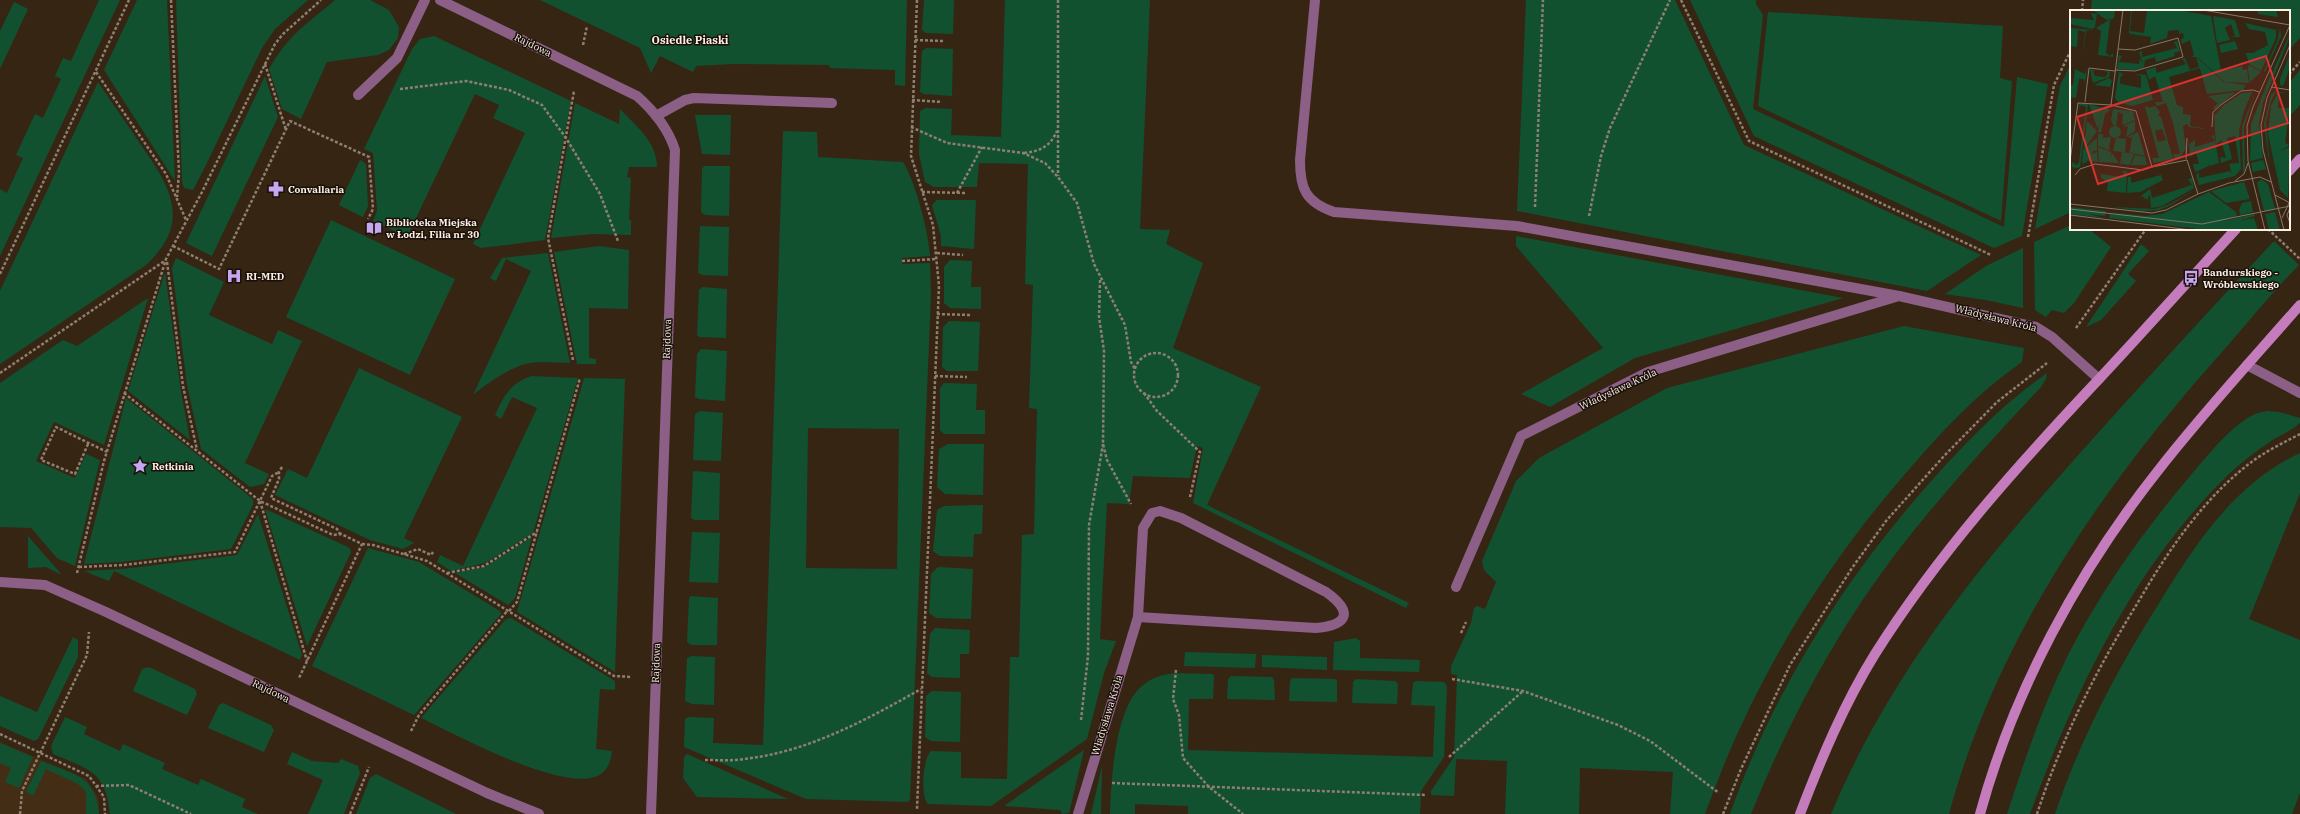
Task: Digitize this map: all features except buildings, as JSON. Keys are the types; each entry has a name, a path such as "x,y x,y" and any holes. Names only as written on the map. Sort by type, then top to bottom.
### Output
{"main road":[{"path":"2290,170 2300,159"},
{"path":"1800,814 1846,707 1874,655 1911,601 1978,514 2235,230"},
{"path":"1980,814 2001,749 2028,682 2060,619 2090,566 2156,473 2300,305"}],"street":[{"path":"362,91 397,58 425,0"},
{"name":"Rajdowa","path":"440,0 637,96 656,116 672,139 674,150 650,814"},
{"name":"Władysława Króla","path":"1315,0 1300,160 1300,180 1306,194 1316,203 1334,212 1517,226 1899,296 2028,324 2044,331 2099,379"},
{"path":"656,116 685,100 694,98 832,103"},
{"name":"Władysława Króla","path":"1456,587 1521,436 1648,372 1899,296"},
{"path":"2247,365 2300,393"},
{"path":"1138,618 1316,628 1331,626 1338,623 1344,615 1344,609 1340,601 1326,592 1181,518 1160,511 1152,513 1143,528"},
{"name":"Władysława Króla","path":"1078,814 1138,618 1143,528"},
{"name":"Rajdowa","path":"0,582 45,585 146,631 487,793 539,814"}],"path":[{"path":"0,274 129,0"},
{"path":"171,0 178,173 177,197"},
{"path":"76,574 107,452 166,259 202,192 264,64 282,34 322,0"},
{"path":"917,0 914,40 911,156 933,224 938,260 935,376 921,689 918,809"},
{"path":"1058,0 1058,177"},
{"path":"1535,229 1543,0"},
{"path":"1585,238 1594,185 1610,128 1670,0"},
{"path":"1681,0 1749,141 1990,255"},
{"path":"2082,10 2083,0"},
{"path":"582,51 587,26"},
{"path":"914,40 943,41"},
{"path":"2028,237 2054,85 2070,52"},
{"path":"2290,73 2300,62"},
{"path":"264,64 286,130"},
{"path":"96,72 166,174 186,220"},
{"path":"362,91 401,89 466,81 481,82 509,90 542,105 566,138 600,194 618,241"},
{"path":"573,360 548,238 576,84"},
{"path":"912,100 942,102"},
{"path":"173,246 219,269 290,120 369,157 373,209 368,219"},
{"path":"911,127 937,140 1023,153 1045,163 1078,203 1094,264 1100,280 1125,325 1131,362 1135,369 1136,382 1157,411 1200,452 1189,498 1181,518"},
{"path":"1023,153 1046,147 1053,140 1058,128"},
{"path":"957,193 982,147"},
{"path":"922,192 966,193"},
{"path":"1722,814 1741,769 1790,665 1852,568 1886,521 1944,456 1997,402 2048,362 2097,300 2124,258 2145,230"},
{"path":"2269,230 2300,259"},
{"path":"937,253 963,255"},
{"path":"0,373 166,259"},
{"path":"166,259 183,386 197,451"},
{"path":"902,261 938,260"},
{"path":"1080,721 1088,656 1089,525 1104,444 1104,351 1099,317 1100,280"},
{"path":"937,314 970,315"},
{"path":"1135,369 1142,358 1155,353 1168,357 1177,369 1175,384 1165,395 1157,396 1144,393"},
{"path":"935,376 968,378"},
{"path":"410,734 419,715 517,602 580,378"},
{"path":"124,393 260,501 333,535 341,534"},
{"path":"88,444 75,474 41,460 56,427 107,452"},
{"path":"2037,814 2068,733 2098,669 2161,563 2200,512 2244,467 2262,455 2300,434"},
{"path":"1104,444 1107,460 1143,528"},
{"path":"79,566 123,565 235,552 272,476 279,472 282,466"},
{"path":"279,472 280,479 271,498 337,529 341,534 362,544 373,545 427,561 614,676 639,677"},
{"path":"260,501 307,662"},
{"path":"446,573 484,566 538,531"},
{"path":"298,680 362,544"},
{"path":"404,554 418,550 431,555 433,552"},
{"path":"1461,633 1466,622"},
{"path":"20,814 22,791 87,655 89,632"},
{"path":"1176,670 1173,699 1179,715 1183,758 1209,787 1243,814"},
{"path":"1452,680 1523,691 1584,712 1642,736 1718,793"},
{"path":"705,760 743,759 772,754 819,740 885,709 921,689"},
{"path":"1449,757 1523,691"},
{"path":"0,734 89,776 104,797 105,814"},
{"path":"350,814 369,767"},
{"path":"1106,782 1426,795"},
{"path":"96,786 129,785 191,814"}],"shaded area":[{"path":"0,742 86,779 98,797 99,814 0,814"}],"green space":[{"path":"99,0 120,0 0,256 0,189 7,193 23,158 16,155 35,114 43,118 61,79 55,76 63,58 71,61"},
{"path":"137,0 167,0 175,181 104,70"},
{"path":"176,0 308,0 275,29 262,48 193,190 184,188 182,181"},
{"path":"335,0 370,0 389,10 399,27 398,38 389,50 378,55 327,62 301,119 282,109 269,69 283,47 307,23"},
{"path":"540,0 907,0 905,86 895,85 895,70 830,68 829,65 732,64 696,66 693,72 660,56 651,73 640,48"},
{"path":"924,0 954,0 953,34 926,33 922,30"},
{"path":"1005,0 1150,0 1140,229 1170,230 1166,244 1203,263 1173,348 1261,387 1207,505 1409,603 1406,608 1193,503 1203,448 1197,446 1190,478 1133,476 1129,504 1107,503 1100,639 1116,641 1104,673 1087,739 991,806 928,804 923,786 924,769 928,755 931,751 961,752 961,778 1007,779 1010,657 1019,657 1022,535 1034,534 1037,409 1029,408 1033,285 1025,284 1028,164 979,163 977,187 934,187 925,182 919,154 920,111 926,108 952,109 951,135 1001,137"},
{"path":"1526,0 1675,0 1744,145 1981,255 1927,291 1517,211"},
{"path":"1690,0 1756,0 1756,4 1763,15 1753,109 2004,227 2017,77 2048,84 2022,236 1994,248 1754,136"},
{"path":"2092,0 2300,0 2300,38 2290,49 2290,10 2091,10"},
{"path":"14,2 28,9 0,69 0,31"},
{"path":"1768,12 2003,26 2000,78 2012,81 2001,221 1758,106"},
{"path":"434,36 571,101 545,240 481,248 473,244 525,133 493,118 499,105 475,94 407,237 373,221 377,211 373,153 364,149 412,49 420,39"},
{"path":"927,48 953,49 952,96 924,94 920,92 922,51"},
{"path":"2070,65 2070,212 2035,229 2060,86"},
{"path":"2300,70 2300,105 2290,116 2290,82"},
{"path":"265,76 278,117 212,256 186,243"},
{"path":"98,82 161,176 168,191 172,205 173,219 169,234 160,249 146,265 0,364 0,291"},
{"path":"575,103 619,124 620,109 639,128 650,142 656,158 657,167 629,167 627,177 631,178 629,220 631,220 631,235 593,234 551,238"},
{"path":"695,115 731,115 730,155 702,154"},
{"path":"783,131 817,132 818,157 903,162 908,170 917,194 929,246 930,256 902,258 902,264 930,263 931,295 910,799 908,802 806,799 684,747 685,719 688,717 714,718 713,743 763,745","holes":["808,428 899,429 897,569 806,568"]},
{"path":"360,160 366,164 368,206 363,217 339,205"},
{"path":"704,166 730,166 729,216 705,215 701,212 702,169"},
{"path":"937,200 976,200 974,249 941,246 941,236 932,205"},
{"path":"331,220 455,279 410,375 286,317"},
{"path":"2070,225 2070,230 2090,230 2111,247 2074,303 2064,313 2052,310 2046,317 2035,310 2034,242"},
{"path":"700,226 729,227 728,276 703,275 698,273"},
{"path":"1516,236 1843,298 1635,358 1550,407 1521,394 1603,348 1516,246"},
{"path":"2274,241 2299,265 2184,396 2140,450 2099,505 2061,563 2027,622 1996,684 1970,748 1949,814 1831,814 1855,762 1881,713 1910,667 1973,579 2081,452"},
{"path":"2141,244 2149,251 2128,274 2136,281 2101,320 2086,327"},
{"path":"599,246 629,250 628,309 589,308 589,358 596,359 596,364 577,364 554,252"},
{"path":"2023,248 2023,308 1986,300 1945,294 1986,266"},
{"path":"548,253 570,363 540,362 523,364 500,376 473,395 531,271 506,259 496,281 490,278 502,258"},
{"path":"176,258 224,282 209,315 272,344 278,330 302,341 245,463 269,474 264,484 250,487 201,449 187,385 172,268"},
{"path":"950,260 972,261 971,287 981,287 981,309 950,308 944,303 944,267"},
{"path":"165,272 181,391 190,440 128,391"},
{"path":"702,287 727,289 726,338 699,337 697,335 699,290"},
{"path":"148,298 104,445 54,422 36,461 75,478 86,454 100,460 75,566 57,558 31,528 0,527 0,383 63,340 77,346"},
{"path":"949,321 980,322 978,371 947,371 942,367 943,327"},
{"path":"1904,326 2024,348 2022,362 1975,400 1946,428 1905,474 1843,553 1815,593 1765,677 1743,721 1705,814 1670,814 1673,772 1580,768 1579,814 1505,814 1507,761 1456,759 1454,796 1431,795 1431,791 1454,757 1457,675 1451,674 1451,666 1471,623 1474,608 1477,606 1485,609 1496,582 1484,570 1482,561 1516,481 1539,458 1667,388"},
{"path":"701,349 727,351 725,401 699,399 695,397 697,354"},
{"path":"359,368 462,417 404,538 414,543 403,549 370,540 275,495 288,469 307,478"},
{"path":"2047,373 2046,379 2041,387 1947,491 1911,534 1872,586 1832,648 1814,680 1765,780 1751,814 1730,814 1768,723 1791,679 1842,594 1902,515 1960,449 2002,409"},
{"path":"532,376 578,378 533,533 485,563 451,571 437,562 440,555 463,566 537,408 512,397 501,419 495,415 501,402 513,386 518,382"},
{"path":"584,378 625,379 615,672 517,612"},
{"path":"944,383 977,384 976,410 985,410 985,434 944,434 940,430 940,388"},
{"path":"126,398 253,499 253,505 231,549 121,562 84,564"},
{"path":"700,411 723,413 721,461 693,460 695,414"},
{"path":"2268,411 2279,412 2300,418 2300,423 2291,430 2274,439 2231,472 2197,508 2165,547 2137,588 2111,631 2088,676 2067,721 2030,814 2007,814 2035,732 2051,692 2069,653 2096,604 2144,534 2178,490 2215,447 2245,419 2257,413"},
{"path":"948,444 984,444 983,495 945,494 937,487 939,449"},
{"path":"2300,453 2300,493 2249,619 2300,640 2300,793 2292,814 2055,814 2064,788 2098,711 2124,661 2182,566 2233,501 2253,483 2275,467"},
{"path":"693,471 720,473 719,520 695,520 691,518"},
{"path":"983,505 982,534 974,534 973,557 940,556 933,551 937,510 944,506"},
{"path":"265,509 350,548 351,552 307,646"},
{"path":"258,514 302,655 300,660 114,571 109,581 84,571 123,569 237,555"},
{"path":"692,532 720,533 718,583 689,582"},
{"path":"28,536 62,575 46,567 28,568"},
{"path":"532,537 515,598 508,605 455,573 485,567"},
{"path":"368,548 419,562 500,611 501,614 414,715 312,666"},
{"path":"938,567 973,569 971,619 936,618 929,613 931,574"},
{"path":"691,596 718,598 717,645 691,645 687,642 689,598"},
{"path":"511,618 615,681 615,690 600,689 596,749 612,751 608,767 603,773 595,777 578,779 533,768 482,748 421,718 506,619"},
{"path":"935,628 970,630 969,654 960,654 960,678 932,677 927,673 930,634"},
{"path":"73,637 78,640 78,657 38,739 34,741 0,726 0,696 37,712"},
{"path":"1356,638 1360,641 1360,658 1420,660 1419,672 1333,670 1334,642"},
{"path":"1185,652 1256,654 1255,668 1184,666"},
{"path":"1262,655 1327,657 1327,670 1262,667"},
{"path":"692,656 715,657 714,705 692,704 685,701 687,658"},
{"path":"149,667 195,689 197,694 187,715 133,691 142,669"},
{"path":"1175,673 1214,675 1213,699 1189,699 1188,750 1433,757 1435,706 1411,705 1413,683 1416,681 1444,682 1447,686 1444,757 1421,791 1420,814 1188,814 1188,806 1135,804 1135,814 1110,814 1113,765 1120,727 1126,711 1133,696 1142,686 1157,677"},
{"path":"1231,676 1272,677 1274,680 1275,700 1227,699 1228,679"},
{"path":"1292,678 1335,679 1337,681 1337,702 1289,701 1290,681"},
{"path":"1356,679 1395,681 1398,684 1397,704 1352,703 1353,682"},
{"path":"932,691 961,692 960,742 931,741 925,737 926,696"},
{"path":"223,703 271,725 274,730 264,752 208,728 219,705"},
{"path":"65,717 87,727 84,734 120,751 123,744 165,763 162,769 198,785 201,779 245,799 242,807 258,814 110,814 108,800 99,780 85,768 53,754 51,746"},
{"path":"0,743 33,757 19,788 5,782 11,768 0,763"},
{"path":"1084,750 1069,813 1062,814 1060,810 1004,806"},
{"path":"292,752 312,761 338,763 341,759 358,766 360,773 344,814 308,814 323,780 287,764"},
{"path":"687,754 788,799 697,797 683,778 684,757"},
{"path":"41,761 73,773 88,784 97,801 99,814 86,814 86,792 78,784 46,769 33,796 26,792"},
{"path":"1102,766 1101,814 1091,814"},
{"path":"376,774 456,814 356,814 370,778"}],"place":[{"name":"Convallaria","path":"276,189"},
{"name":"Biblioteka Miejska w Łodzi, Filia nr 30","path":"374,228"},
{"name":"RI-MED","path":"234,276"},
{"name":"Bandurskiego - Wróblewskiego","path":"2191,278"},
{"name":"Retkinia","path":"140,466"}],"district":[{"name":"Osiedle Piaski","path":"690,40"}]}
